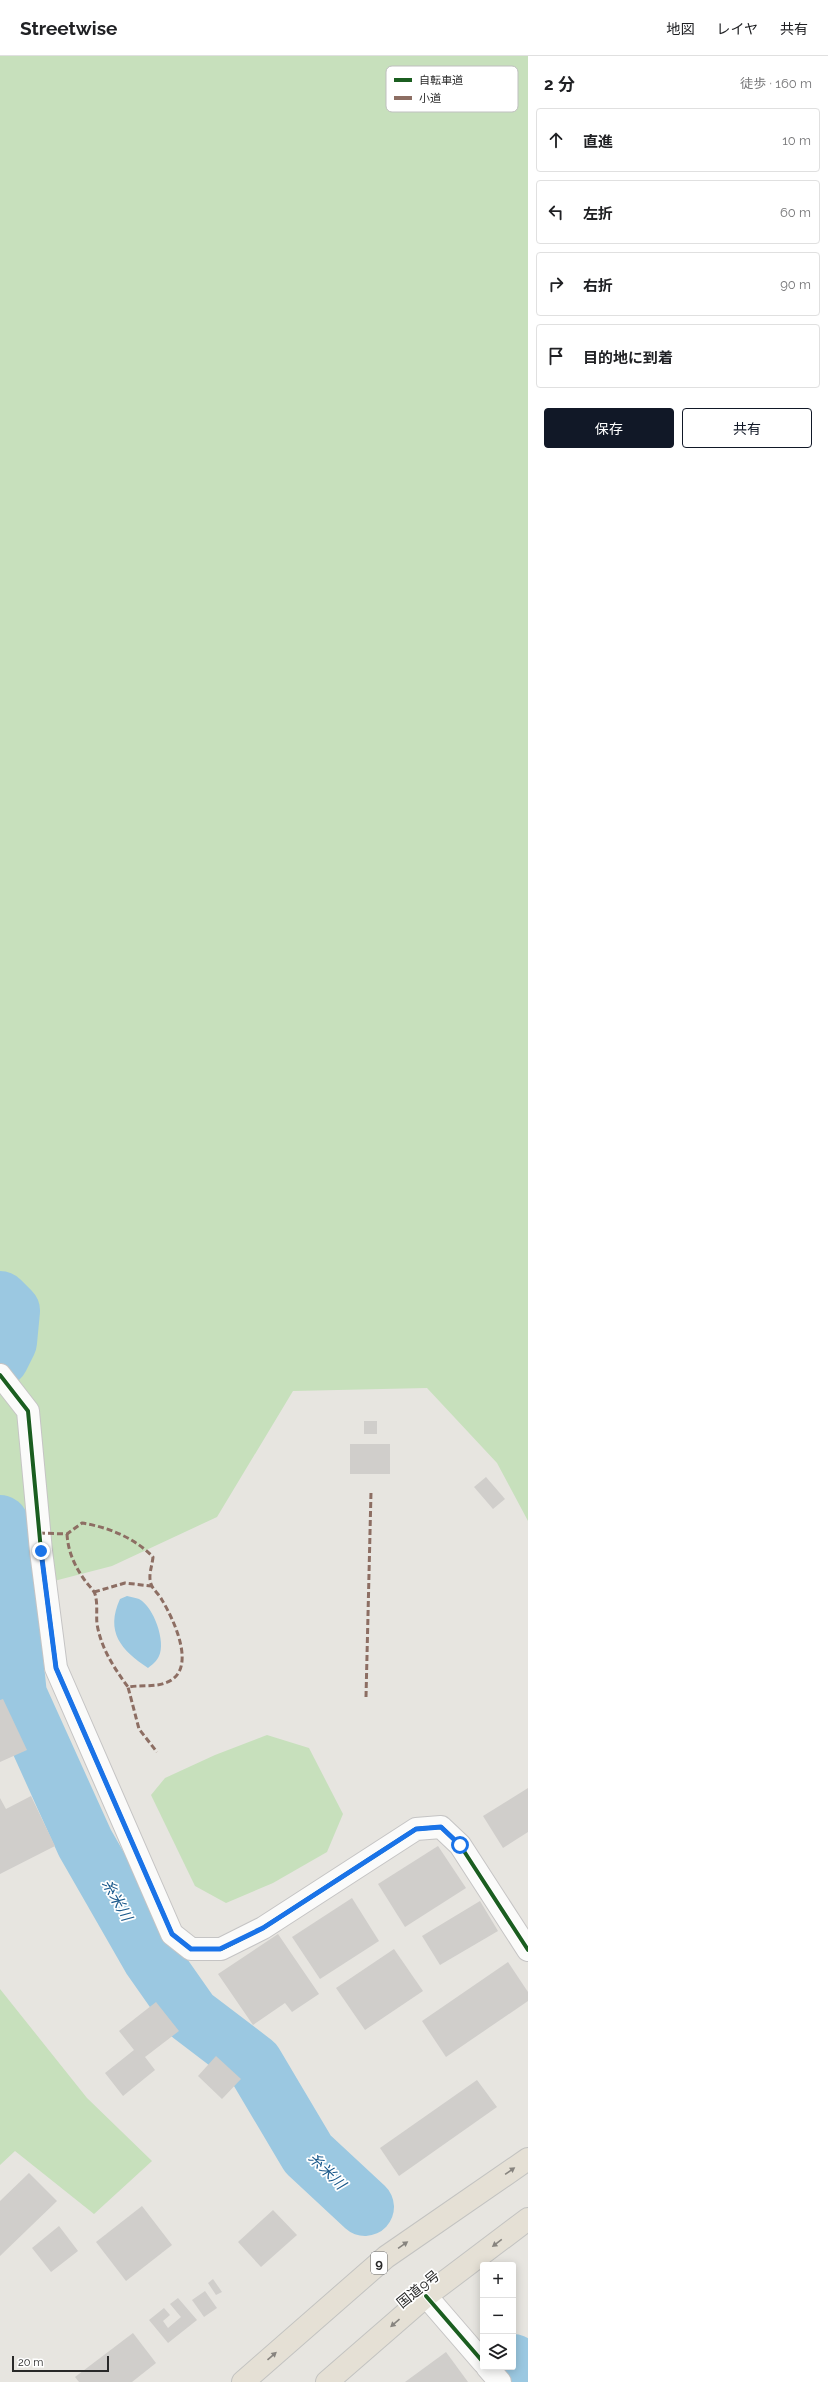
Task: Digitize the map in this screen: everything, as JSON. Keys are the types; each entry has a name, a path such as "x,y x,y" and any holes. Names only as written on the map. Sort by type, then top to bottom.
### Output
{"highway":[{"name":"9","path":"242,2382 386,2257 528,2159"},
{"name":"国道9号","path":"327,2382 426,2296 528,2219"}],"street":[{"path":"0,1375 28,1412 41,1551 56,1668 172,1934 191,1949 220,1949 263,1928 416,1829 441,1827 460,1845 528,1950"},
{"path":"426,2296 480,2359"},
{"path":"490,2370 500,2382"}],"green space":[{"path":"0,56 528,56 528,1521 497,1463 427,1388 293,1391 217,1517 112,1566 0,1595"},
{"path":"267,1735 309,1748 343,1814 327,1852 273,1883 226,1903 195,1886 151,1795 165,1778 215,1755"},
{"path":"0,1989 87,2098 152,2161 94,2214 15,2151 0,2165"}],"water":[{"path":"127,1596 139,1599 144,1603 154,1617 160,1634 161,1650 159,1656 157,1660 148,1668 123,1647 115,1631 114,1621 120,1599"}],"building":[{"path":"364,1421 377,1421 377,1434 364,1434"},
{"path":"350,1444 390,1444 390,1474 350,1474"},
{"path":"486,1477 505,1499 493,1509 474,1487"},
{"path":"3,1699 27,1750 0,1762 0,1700"},
{"path":"528,1788 528,1832 503,1848 483,1816"},
{"path":"31,1796 55,1846 0,1874 0,1798 6,1809"},
{"path":"438,1846 466,1888 405,1927 378,1884"},
{"path":"352,1898 379,1941 320,1979 292,1937"},
{"path":"480,1901 498,1931 440,1965 422,1936"},
{"path":"278,1934 319,1994 292,2012 285,2003 253,2025 218,1974"},
{"path":"394,1949 423,1991 365,2030 336,1988"},
{"path":"508,1962 528,1992 528,2001 446,2057 422,2021"},
{"path":"156,2002 179,2031 145,2057 155,2070 123,2096 105,2073 134,2050 119,2031"},
{"path":"216,2056 241,2079 222,2099 198,2076"},
{"path":"477,2080 497,2107 399,2176 380,2148"},
{"path":"29,2173 57,2201 0,2256 0,2201"},
{"path":"142,2206 172,2245 126,2281 96,2242"},
{"path":"273,2210 297,2235 261,2267 238,2242"},
{"path":"59,2226 78,2251 51,2272 32,2248"},
{"path":"213,2279 222,2292 216,2295 208,2283"},
{"path":"205,2291 217,2308 204,2317 192,2300"},
{"path":"178,2298 197,2320 168,2343 149,2320 164,2308 170,2315 163,2321 168,2328 181,2317 170,2304"},
{"path":"133,2333 156,2363 132,2382 79,2382 75,2377"},
{"path":"446,2352 468,2382 405,2382"}],"waterway":[{"name":"糸米川","path":"0,1300 11,1311 8,1342 0,1358"},
{"name":"糸米川","path":"0,1524 18,1695 85,1843 151,1958 191,2015 254,2063 308,2154 365,2207"},
{"name":"糸米川","path":"516,2366 528,2378"}],"marked path":[{"path":"366,1697 371,1492"},
{"path":"39,1533 67,1534 82,1523 102,1527 120,1534 138,1544 153,1557 150,1581 167,1609 177,1632 181,1645 181,1668 175,1677 165,1683 128,1687 139,1729 157,1752"},
{"path":"67,1534 69,1547 75,1565 95,1594 97,1624 105,1649 113,1665 128,1687"},
{"path":"94,1592 125,1583 151,1586"}],"cycle path":[{"path":"0,1375 28,1411 41,1551 56,1668 172,1934 191,1949 221,1949 263,1928 416,1829 441,1827 460,1845 528,1950"},
{"path":"426,2296 480,2359"}],"route":[{"path":"41,1551 56,1668 172,1934 191,1949 220,1949 263,1928 416,1829 441,1827 460,1845"}]}
